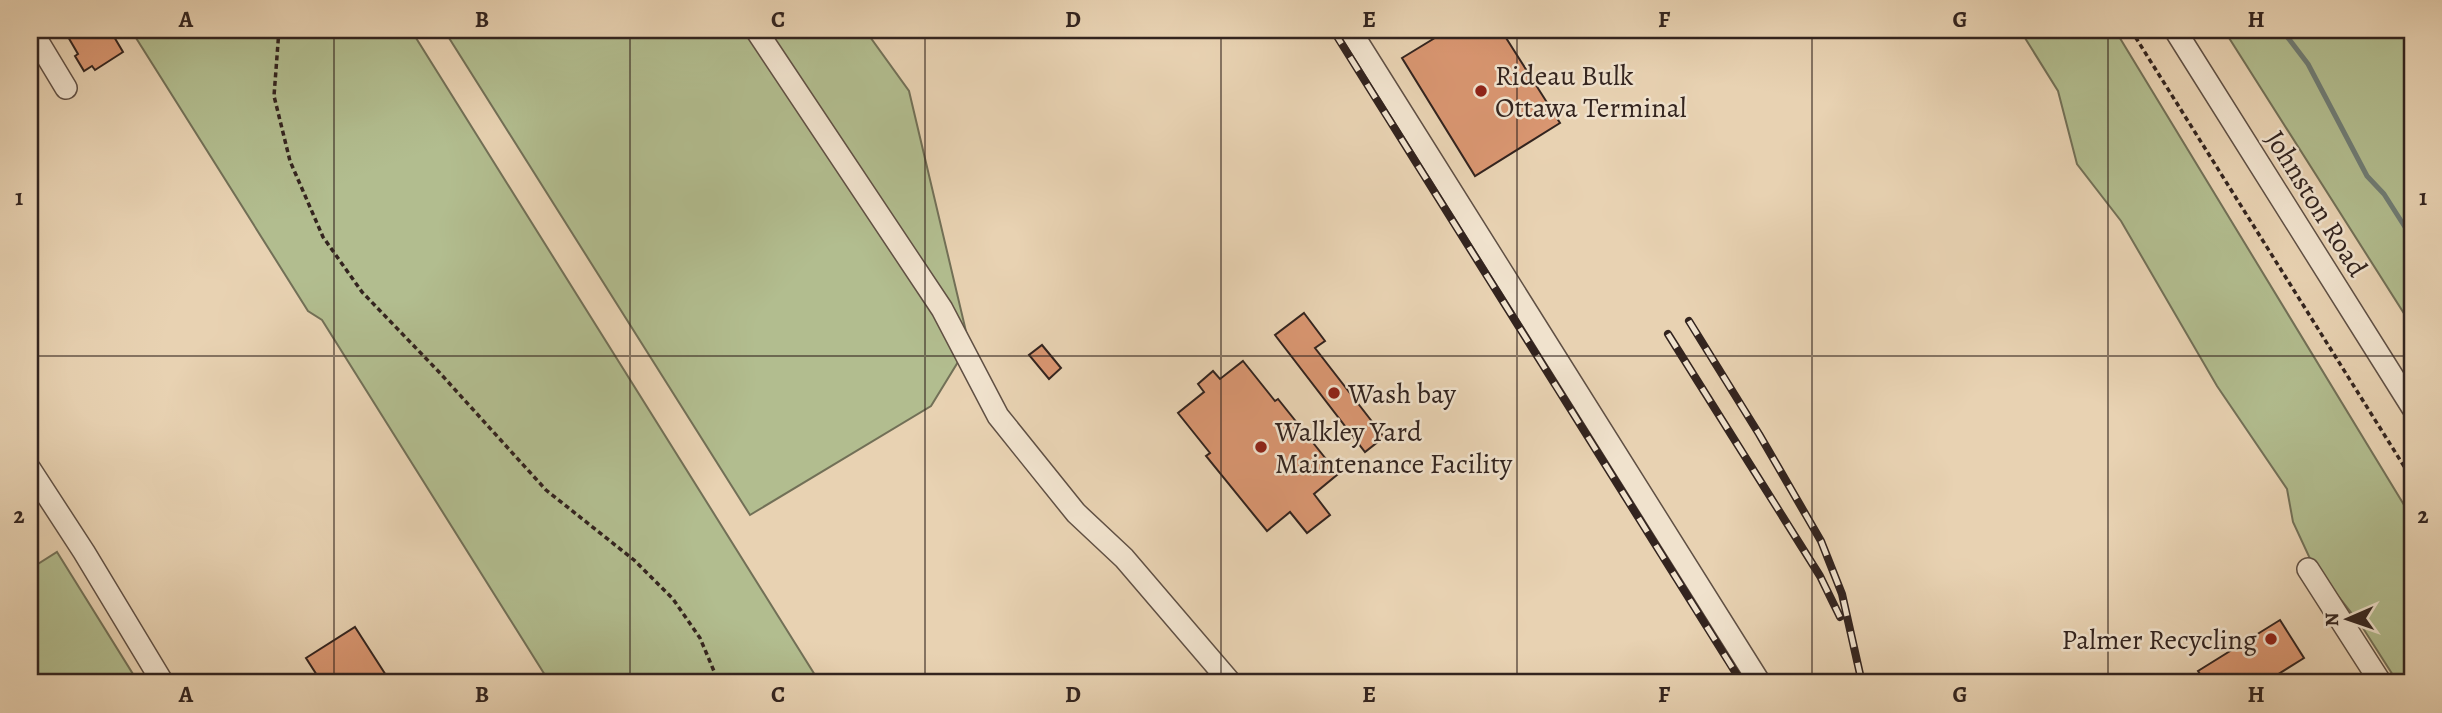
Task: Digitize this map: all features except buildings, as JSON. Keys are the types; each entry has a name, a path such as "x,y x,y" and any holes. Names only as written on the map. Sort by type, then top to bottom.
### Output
{"street":[{"path":"756,30 942,309 998,416 1076,513 1124,558 1231,683"},
{"path":"1350,30 1759,683"},
{"name":"Johnston Road","path":"2175,30 2412,407"},
{"path":"31,31 66,88"},
{"path":"30,469 163,683"},
{"path":"2308,569 2381,683"}],"path":[{"path":"279,30 274,96 290,161 323,237 362,292 439,372 545,490 634,560 673,599 700,638 719,683"},
{"path":"2131,30 2412,479"},
{"path":"2400,30 2412,50"}],"green space":[{"path":"131,30 411,30 820,683 550,683 322,320 308,311"},
{"path":"444,30 865,30 909,91 969,344 931,406 750,515"},
{"path":"2020,30 2115,30 2412,518 2412,683 2398,683 2361,625 2312,563 2293,522 2287,489 2217,386 2121,221 2077,164 2058,91"},
{"path":"2224,30 2412,30 2412,326"},
{"path":"57,552 139,683 30,683 30,569"}],"waterway":[{"path":"2282,30 2308,64 2367,176 2384,194 2412,238"}],"railway":[{"path":"1333,30 1742,683"},
{"path":"1689,321 1821,541 1842,594 1862,683"},
{"path":"1668,334 1820,576 1840,617"}],"place":[{"name":"Rideau Bulk Ottawa Terminal","path":"1481,91"},
{"name":"Wash bay","path":"1334,393"},
{"name":"Walkley Yard Maintenance Facility","path":"1261,447"},
{"name":"Palmer Recycling","path":"2271,639"}]}
